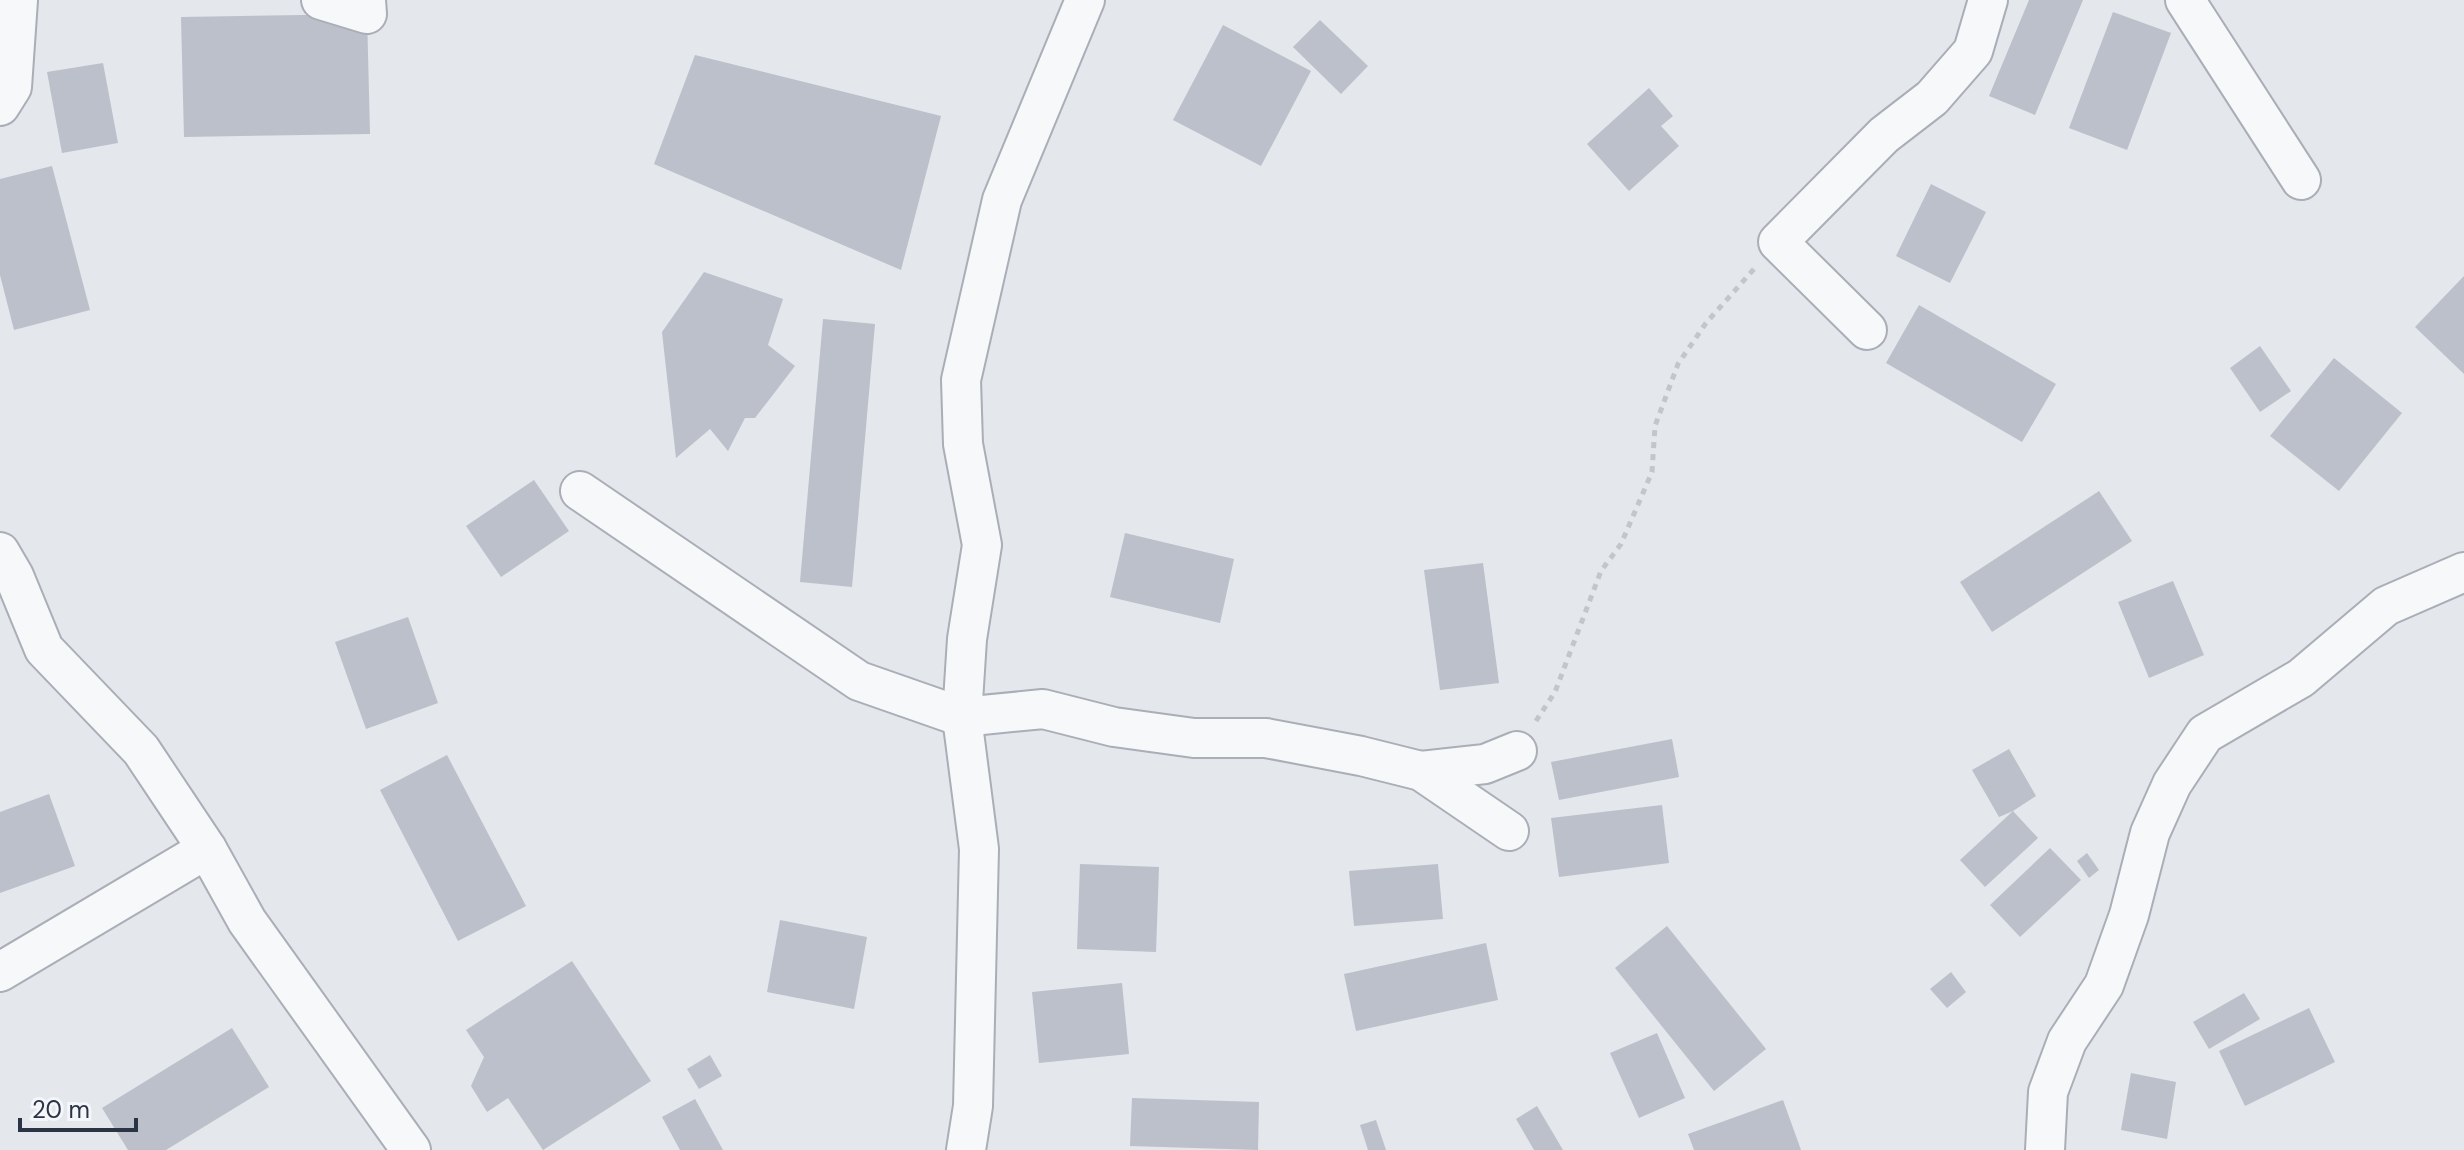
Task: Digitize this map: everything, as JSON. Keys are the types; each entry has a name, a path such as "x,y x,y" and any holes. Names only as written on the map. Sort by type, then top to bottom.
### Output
{"street":[{"path":"0,106 12,87 18,0"},
{"path":"321,0 367,14 366,0"},
{"path":"966,1150 973,1106 979,849 962,717 967,639 982,545 963,444 961,380 1002,200 1085,0"},
{"path":"1867,330 1778,242 1884,135 1932,98 1973,51 1988,0"},
{"path":"2185,0 2301,180"},
{"path":"580,491 859,681 962,717 1043,709 1114,727 1194,738 1266,738 1421,771 1485,764 1517,751"},
{"path":"0,552 14,576 44,649 141,750 207,849 247,921 411,1150"},
{"path":"2045,1150 2048,1092 2067,1041 2104,985 2129,915 2150,833 2172,784 2205,734 2301,678 2386,606 2464,572"},
{"path":"1421,771 1509,831"},
{"path":"0,972 207,849"}],"path":[{"path":"1517,751 1555,692 1601,571 1621,544 1652,472 1655,426 1678,364 1706,323 1778,242"}],"building":[{"path":"2029,0 2083,0 2035,115 1989,96"},
{"path":"2113,12 2171,33 2127,150 2069,128"},
{"path":"367,14 370,134 184,137 181,17"},
{"path":"1320,20 1368,66 1341,94 1293,47"},
{"path":"1223,25 1311,71 1261,166 1173,120"},
{"path":"695,55 941,116 901,270 654,164"},
{"path":"103,63 118,143 62,153 47,72"},
{"path":"1649,88 1673,116 1661,126 1679,146 1629,191 1587,144"},
{"path":"52,166 90,310 14,330 0,275 0,179"},
{"path":"1931,184 1986,212 1950,283 1896,256"},
{"path":"704,272 783,299 768,345 795,366 755,418 745,418 728,451 710,429 676,458 662,332"},
{"path":"2464,276 2464,374 2415,327"},
{"path":"1919,305 2056,384 2022,442 1886,363"},
{"path":"823,319 875,324 852,587 800,582"},
{"path":"2260,346 2291,391 2260,412 2230,368"},
{"path":"2334,358 2402,413 2339,491 2270,436"},
{"path":"534,480 569,531 501,577 466,526"},
{"path":"2099,491 2132,541 1992,632 1960,582"},
{"path":"1125,533 1234,559 1220,623 1110,597"},
{"path":"1483,563 1499,683 1440,690 1424,570"},
{"path":"2173,581 2204,655 2149,678 2118,602"},
{"path":"408,617 438,703 366,729 335,642"},
{"path":"1672,739 1679,777 1559,800 1551,762"},
{"path":"2009,749 2036,796 1999,817 1972,770"},
{"path":"447,755 526,906 458,941 380,790"},
{"path":"49,794 75,866 0,893 0,812"},
{"path":"1662,805 1669,863 1559,877 1551,818"},
{"path":"2013,811 2038,838 1985,887 1960,860"},
{"path":"2050,848 2081,880 2020,937 1990,905"},
{"path":"2087,853 2099,870 2089,878 2077,861"},
{"path":"1080,864 1159,867 1156,952 1077,949"},
{"path":"1438,864 1443,919 1354,926 1349,871"},
{"path":"780,920 867,937 854,1009 767,992"},
{"path":"1667,926 1766,1049 1714,1091 1615,968"},
{"path":"1486,943 1498,1000 1356,1031 1344,974"},
{"path":"572,961 651,1081 543,1150 508,1098 487,1112 471,1086 484,1057 466,1030"},
{"path":"1951,972 1966,992 1947,1008 1930,989"},
{"path":"1122,983 1129,1054 1039,1063 1032,992"},
{"path":"2244,993 2260,1019 2209,1049 2193,1022"},
{"path":"2309,1008 2335,1062 2245,1106 2219,1051"},
{"path":"232,1028 269,1087 166,1150 128,1150 102,1108"},
{"path":"1657,1033 1685,1098 1639,1118 1610,1053"},
{"path":"710,1055 722,1076 699,1089 687,1069"},
{"path":"2131,1073 2176,1082 2167,1139 2121,1130"},
{"path":"1132,1098 1259,1102 1258,1150 1130,1146"},
{"path":"695,1099 723,1150 680,1150 662,1117"},
{"path":"1783,1100 1801,1150 1694,1150 1688,1134"},
{"path":"1537,1106 1563,1150 1534,1150 1516,1119"},
{"path":"1376,1120 1386,1150 1368,1150 1360,1125"}]}
